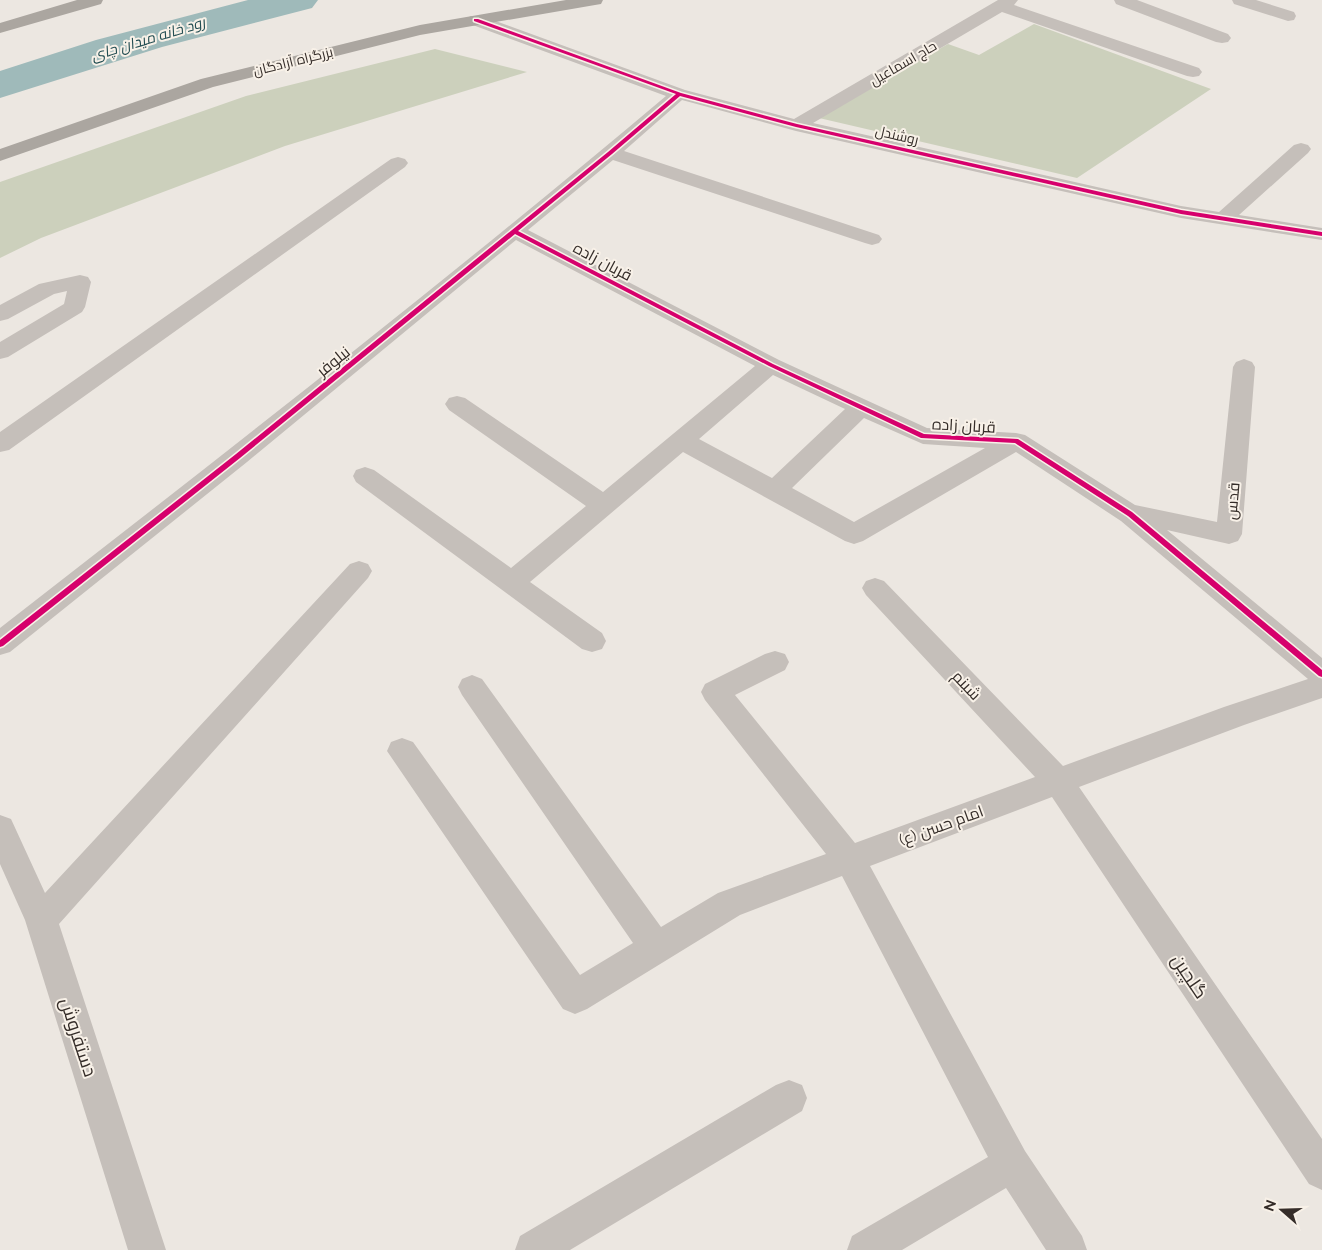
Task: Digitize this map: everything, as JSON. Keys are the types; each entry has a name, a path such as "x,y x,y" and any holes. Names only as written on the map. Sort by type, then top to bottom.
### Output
{"highway":[{"path":"0,28 95,0"},
{"name":"بزرگراه آزادگان","path":"0,155 207,83 420,30 595,0"}],"street":[{"path":"1122,0 1222,38"},
{"path":"1240,0 1288,16"},
{"path":"1005,3 1193,72"},
{"name":"حاج اسماعیل","path":"796,125 1005,3"},
{"name":"روشندل","path":"476,20 679,94 796,125 1181,212 1322,234"},
{"name":"نیلوفر","path":"0,644 126,546 610,153 679,94"},
{"path":"1223,219 1301,149"},
{"path":"610,153 872,239"},
{"path":"0,444 398,163"},
{"name":"قربان زاده","path":"514,231 771,364 923,436 1016,441 1130,514 1322,674"},
{"path":"0,314 47,289 80,282 74,307 0,352"},
{"path":"512,582 771,364"},
{"name":"قدس","path":"1130,514 1229,534 1244,366"},
{"path":"457,404 604,505"},
{"path":"775,490 861,407"},
{"path":"680,440 854,534 1016,441"},
{"path":"365,476 592,641"},
{"path":"41,920 359,571"},
{"name":"شبنم","path":"876,588 1058,782"},
{"path":"775,662 715,692 848,859 1012,1164 1068,1250"},
{"name":"امام حسن (ع)","path":"402,751 575,997 729,904 1234,716 1322,686"},
{"path":"472,687 656,948"},
{"name":"گلچین","path":"1058,782 1317,1153"},
{"name":"دستفروش","path":"0,829 41,920 148,1250"},
{"path":"534,1250 789,1098"},
{"path":"866,1250 1012,1164"}],"green space":[{"path":"1034,24 1211,89 1077,178 819,118 948,44 979,55"},
{"path":"435,49 527,72 285,146 41,238 0,258 0,182 246,96"}],"waterway":[{"name":"رود خانه میدان چای","path":"0,85 73,60 148,38 298,0"}],"cycle path":[{"path":"476,20 679,94 796,125 1181,212 1322,234"},
{"path":"0,644 238,456 610,153 679,94"},
{"path":"514,231 771,365 923,436 1016,441 1130,514 1322,674"}]}
